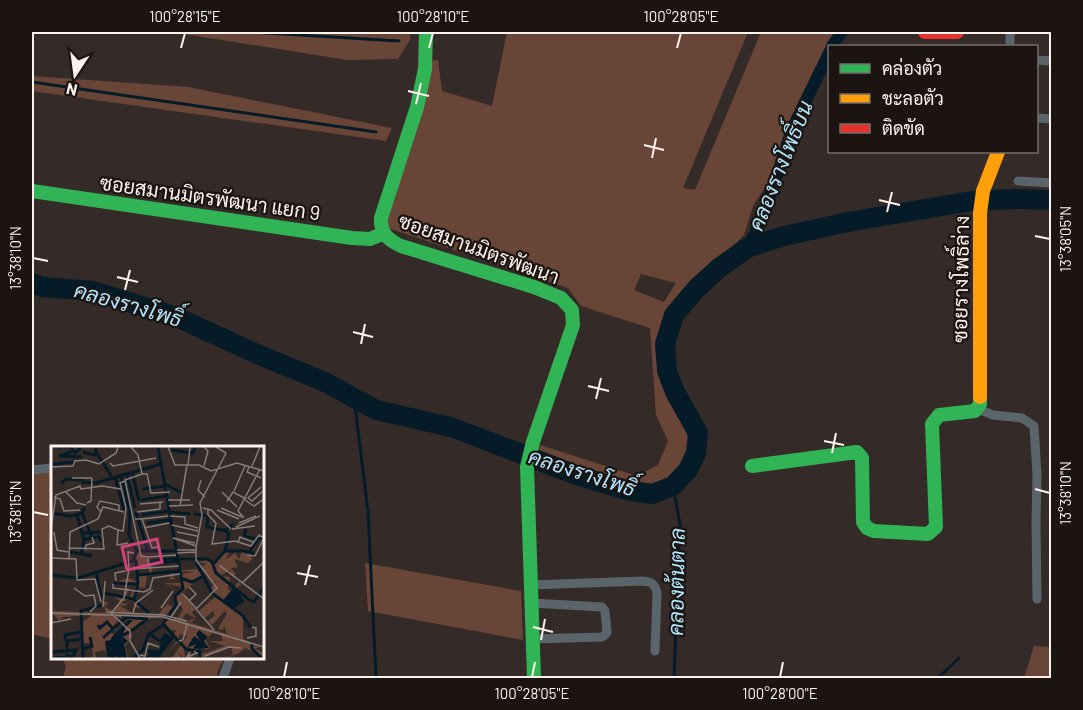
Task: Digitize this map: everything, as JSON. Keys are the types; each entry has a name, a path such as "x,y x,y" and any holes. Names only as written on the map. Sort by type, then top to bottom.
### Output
{"street":[{"name":"ซอยสมานมิตรพัฒนา","path":"426,32 425,69 417,107 381,218 382,234 401,246 534,287 561,298 572,310 573,325 533,441 527,467 534,678"},
{"path":"925,32 957,32"},
{"name":"ซอยรางโพธิ์ล่าง","path":"978,409 980,213 983,191 998,153"},
{"path":"1018,181 1052,183"},
{"name":"ซอยสมานมิตรพัฒนา แยก 9","path":"32,191 361,239 370,239 382,234"},
{"path":"753,466 857,452 862,458 863,522 865,526 869,530 928,534 936,527 932,424 939,415 978,409 993,416 1022,418 1034,426 1037,476 1037,599"},
{"path":"32,470 51,468"},
{"path":"531,585 643,581 652,583 656,586 657,593 655,651"},
{"path":"532,603 602,607 605,611 607,633 602,637 533,639"},
{"path":"223,678 229,659"}],"shaded area":[{"path":"172,32 410,32 410,40 398,59 347,60"},
{"path":"507,32 748,32 683,188 695,190 761,32 836,32 787,128 769,181 753,206 744,235 680,299 667,319 661,346 666,391 687,433 692,454 673,477 664,484 647,487 616,482 538,454 540,445 637,476 658,465 668,441 656,415 650,328 581,306 568,288 385,227 431,61 438,60 442,91 492,106","holes":["641,274 676,283 664,302 634,290"]},
{"path":"32,76 188,87 392,128 386,141 32,91"},
{"path":"51,470 51,639 32,634 32,472"},
{"path":"365,563 521,591 523,640 368,611"},
{"path":"1034,646 1051,647 1051,678 1024,678"},
{"path":"62,659 224,659 217,673 218,678 63,678 66,666"}],"waterway":[{"path":"251,32 399,41"},
{"name":"คลองรางโพธิ์บน","path":"833,45 842,32"},
{"name":"คลองรางโพธิ์บน","path":"747,248 763,218 792,129 828,55"},
{"path":"32,82 376,132"},
{"name":"คลองรางโพธิ์","path":"32,283 42,287 93,291 174,316 327,383 376,410 451,427 579,476 626,490 652,494 673,486 688,470 696,453 698,433 675,392 667,371 665,344 674,315 697,288 719,268 747,248 784,236 853,221 972,201 1052,200"},
{"path":"354,398 368,511 376,678"},
{"name":"คลองต้นตาล","path":"673,486 680,524 674,678"},
{"path":"938,678 959,658"}],"traffic: fast":[{"path":"426,32 425,69 417,107 381,218 383,232 401,246 534,287 561,298 572,310 573,325 533,442 527,467 534,678"},
{"path":"32,191 352,238 370,239 382,234"},
{"path":"752,466 857,452 862,458 863,522 867,528 874,531 928,534 936,527 932,424 939,415 975,411 980,404 980,397"}],"traffic: slow":[{"path":"980,397 980,213 983,191 998,153"}],"traffic: jam":[{"path":"925,32 957,32"}]}
